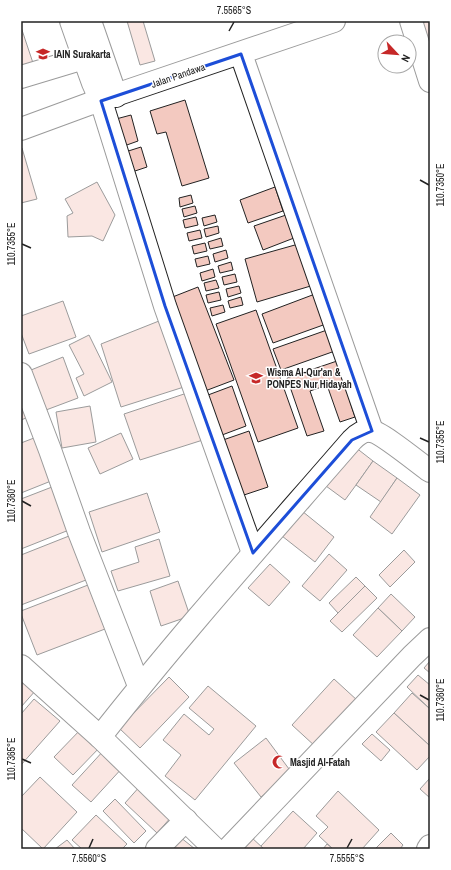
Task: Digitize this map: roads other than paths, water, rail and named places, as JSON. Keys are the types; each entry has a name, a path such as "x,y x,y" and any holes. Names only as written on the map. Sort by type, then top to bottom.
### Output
{"street":[{"path":"71,21 93,83 108,99"},
{"path":"90,21 108,99 166,306 253,553"},
{"name":"Jalan Pandawa","path":"21,129 89,104 241,54 334,21"},
{"path":"411,21 430,81"},
{"path":"241,54 372,431"},
{"path":"21,77 84,58"},
{"path":"21,374 79,532 140,686"},
{"path":"100,737 140,686 253,553 352,440 362,432 372,431 383,436 430,472"},
{"path":"228,849 430,639"},
{"path":"21,666 100,737 215,849"},
{"path":"157,849 186,820"}],"place":[{"name":"IAIN Surakarta","path":"43,54"},
{"name":"Wisma Al-Qur'an & PONPES Nur Hidayah","path":"256,378"},
{"name":"Masjid Al-Fatah","path":"279,762"}]}
